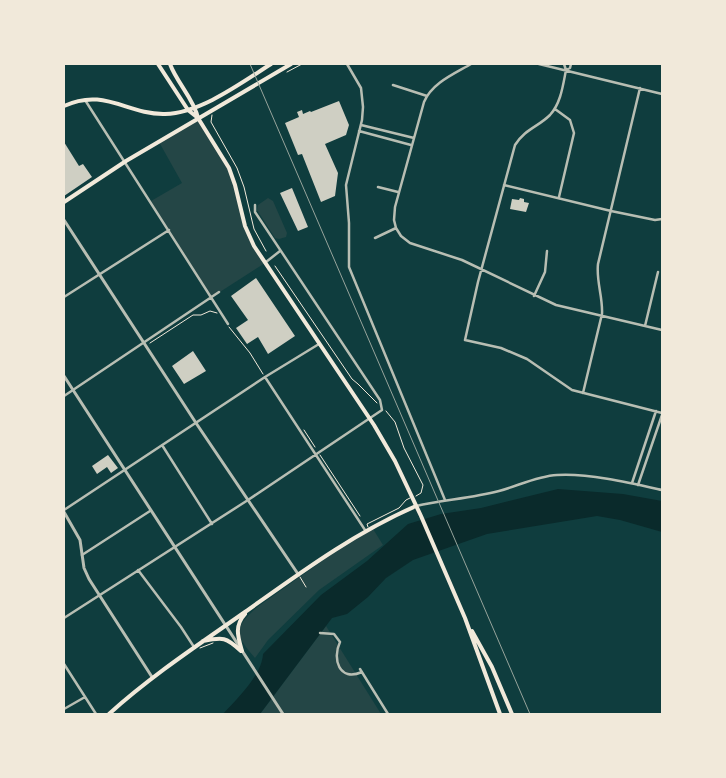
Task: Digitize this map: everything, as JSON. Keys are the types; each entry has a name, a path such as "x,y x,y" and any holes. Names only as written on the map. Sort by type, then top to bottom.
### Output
{"main road":[{"path":"158,64 188,110 198,118"},
{"path":"170,64 176,78 196,109 198,118 230,171 246,229 251,240 369,418 395,461 465,618 492,668 512,714"},
{"path":"64,106 85,100 104,100 156,114 196,109 271,64"},
{"path":"64,202 198,118 291,64"},
{"path":"109,714 152,677 298,574 365,530 416,506"},
{"path":"243,653 237,628 239,622 251,607"},
{"path":"465,618 500,714"},
{"path":"201,642 222,638 230,641 243,653"}],"street":[{"path":"347,64 361,88 364,107 346,186 349,223 349,267 445,500"},
{"path":"471,64 437,84 427,96 398,192 394,215 396,228 404,239 410,243 457,258 534,296 563,307 662,330"},
{"path":"539,64 662,94"},
{"path":"564,64 566,70 559,100 554,109 548,117 520,137 513,150 481,270 465,340 501,348 527,359 568,388 662,414 638,485"},
{"path":"566,70 572,64"},
{"path":"392,85 427,96"},
{"path":"583,393 601,316 602,302 597,273 640,88"},
{"path":"85,100 227,324"},
{"path":"554,109 570,120 574,133 559,198"},
{"path":"361,125 414,138"},
{"path":"359,131 412,145"},
{"path":"504,185 611,211 655,220 662,219"},
{"path":"378,187 398,192"},
{"path":"64,618 212,524 382,410 378,397 255,212 255,205"},
{"path":"64,220 196,423 298,574"},
{"path":"375,238 396,228"},
{"path":"64,297 169,230"},
{"path":"265,263 280,251"},
{"path":"534,296 544,272 548,251"},
{"path":"645,326 658,272"},
{"path":"64,396 220,292"},
{"path":"152,677 98,595 85,571 78,537 64,511 269,374 319,344"},
{"path":"64,376 224,626 283,714"},
{"path":"265,377 365,530"},
{"path":"632,483 656,411"},
{"path":"162,445 212,524"},
{"path":"416,506 498,492 540,478 556,475 583,476 632,483 662,490"},
{"path":"82,555 150,511"},
{"path":"138,570 194,647"},
{"path":"320,633 334,634 340,642 336,659 341,671 349,674 361,670 388,714"},
{"path":"64,664 96,714"},
{"path":"64,709 85,697"}],"path":[{"path":"285,73 302,64"},
{"path":"215,113 211,117 211,122 237,168 244,187 254,230 266,250"},
{"path":"150,343 193,315 202,315 210,311 219,314"},
{"path":"227,324 233,329 264,374 267,372 269,374"},
{"path":"302,428 316,453 363,520"},
{"path":"298,574 306,587"},
{"path":"200,649 223,641 222,638"}],"shaded area":[{"path":"198,118 230,171 248,235 265,263 212,297 151,201 182,183 159,142"},
{"path":"268,198 273,201 287,233 286,237 275,238 257,210 258,205"},
{"path":"558,489 623,494 662,501 662,532 620,520 597,516 487,534 413,560 386,578 368,597 347,614 332,618 260,714 223,714 254,678 262,662 263,654 321,595 367,561 408,524 441,514 481,508"},
{"path":"373,529 383,545 319,590 268,640 255,658 240,638 239,632 243,621 256,608 332,554"},
{"path":"326,626 381,714 260,714"}],"building":[{"path":"339,101 349,125 346,135 325,144 338,173 335,196 321,202 302,154 298,155 285,123 299,117 297,112 302,110 303,114 311,112"},
{"path":"64,142 79,166 83,164 92,177 64,196"},
{"path":"292,188 308,227 298,231 280,193"},
{"path":"520,198 524,199 524,202 529,203 526,212 510,209 512,199 519,200"},
{"path":"256,278 295,336 268,354 258,337 247,344 236,328 248,320 231,296"},
{"path":"193,351 206,371 184,384 172,366"},
{"path":"108,455 118,468 111,473 107,467 97,474 92,466"}],"railway":[{"path":"250,64 530,714"}]}
